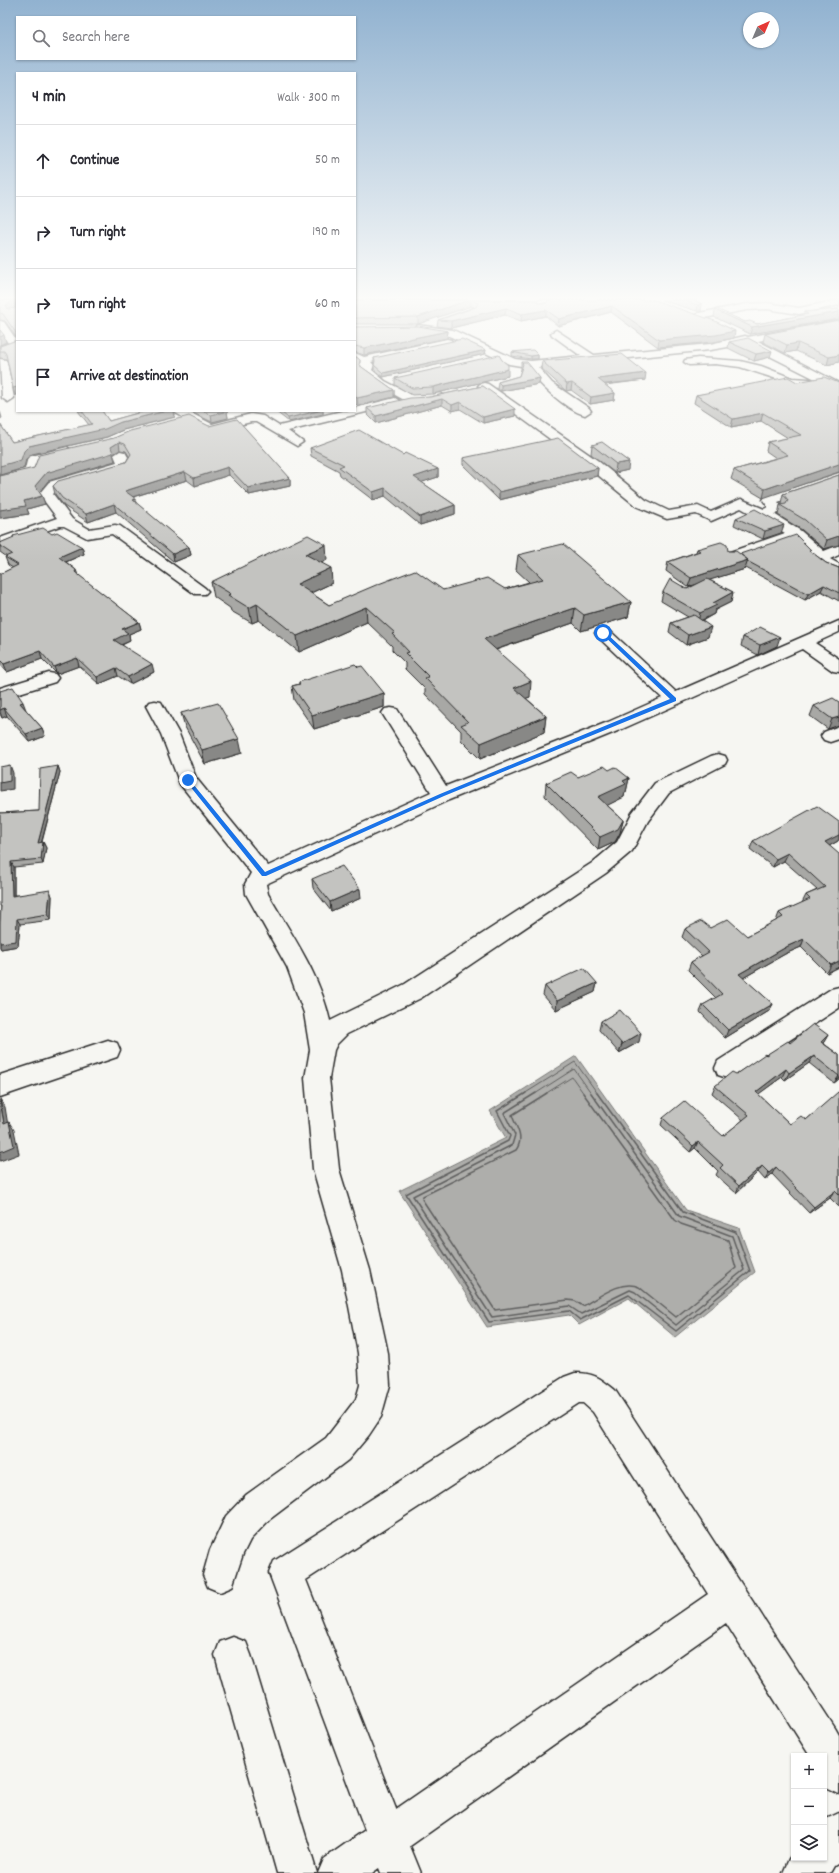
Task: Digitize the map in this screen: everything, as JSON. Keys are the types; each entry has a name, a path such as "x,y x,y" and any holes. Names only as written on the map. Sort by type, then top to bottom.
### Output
{"street":[{"path":"6,387 8,398"},
{"path":"389,387 410,399"},
{"path":"481,387 479,388 586,458 641,503 667,515 698,510 711,517 741,503 763,513 796,534 822,558 824,562 839,570"},
{"path":"549,387 585,412"},
{"path":"356,412 410,399 427,398 448,394"},
{"path":"180,412 210,428 251,418 259,420 297,442"},
{"path":"277,430 354,412"},
{"path":"171,423 192,418"},
{"path":"48,490 29,474 33,460 78,448"},
{"path":"120,455 125,462 122,465 54,486 48,490 46,494 67,522 87,534 95,534 110,529 120,530 200,591"},
{"path":"0,480 31,471"},
{"path":"763,513 777,509 770,500 839,477"},
{"path":"0,543 46,525 58,522 67,522"},
{"path":"732,556 796,534"},
{"path":"822,558 839,549"},
{"path":"322,1050 316,1014 310,996 298,969 255,888 258,879 442,795 674,700 839,626"},
{"path":"603,633 674,700"},
{"path":"803,642 839,667"},
{"path":"0,694 49,678"},
{"path":"156,706 170,734 188,780 264,875"},
{"path":"391,712 442,795"},
{"path":"220,1574 227,1550 238,1528 258,1507 337,1449 358,1424 370,1406 375,1385 374,1353 356,1270 326,1169 317,1078 322,1050 328,1037 339,1028 413,991 609,861 625,846 639,818 662,788 718,760"},
{"path":"727,1068 839,996"},
{"path":"0,1086 108,1050"},
{"path":"401,1873 286,1573 575,1388 588,1388 604,1401 822,1741 839,1775"},
{"path":"338,1873 731,1598"},
{"path":"233,1655 297,1873"},
{"path":"827,1847 839,1833"},
{"path":"803,1873 814,1861"}],"water":[{"path":"576,1056 686,1210 739,1228 755,1272 675,1337 629,1298 579,1325 569,1315 487,1327 399,1191 506,1138 490,1111"}],"building":[{"path":"356,387 390,387 394,390 357,398"},
{"path":"476,387 485,387 515,409 483,417 460,402 452,405 442,399 376,416 367,408 410,398 430,397"},
{"path":"578,387 608,387 615,393 591,397"},
{"path":"735,387 839,387 839,464 765,489 734,470 788,455 768,442 801,435 763,413 733,419 696,395"},
{"path":"83,412 103,412 109,421 141,412 162,412 121,422 105,429 29,446 24,451 21,460 0,466 0,424 12,442 92,424"},
{"path":"205,412 223,412 211,415"},
{"path":"281,412 314,412 288,418"},
{"path":"189,416 209,426 237,419 290,478 248,488 228,467 194,478 185,472 125,491 136,499 133,500 189,547 173,554 114,504 86,514 62,498 53,486 58,481 126,462 131,454 125,444 119,442 111,447 113,453 46,473 35,486 42,496 24,501 26,506 0,510 0,476 34,468 39,455 114,438 130,431"},
{"path":"359,430 403,455 405,453 438,469 414,477 455,505 420,517 385,488 373,492 339,467 344,465 310,448"},
{"path":"558,438 598,468 499,492 463,458"},
{"path":"602,442 629,462 616,464 592,445"},
{"path":"839,475 839,536 827,540 805,520 780,505 786,504 788,500 783,494"},
{"path":"755,509 784,525 765,531 736,518"},
{"path":"43,528 52,534 57,532 82,547 59,557 76,570 75,572 139,622 122,629 128,633 114,640 152,664 128,677 116,668 97,677 77,658 54,667 40,651 4,664 0,660 0,574 18,565 5,557 12,554 0,546 0,543 14,537 13,536"},
{"path":"308,535 326,545 305,554 331,568 297,584 329,605 415,570 443,590 487,578 505,589 543,579 518,555 563,544 631,602 584,615 575,608 484,639 531,681 514,688 546,716 481,743 461,725 468,722 425,678 429,677 405,653 409,652 392,634 395,633 366,607 297,636 257,604 249,608 228,595 231,594 211,582"},
{"path":"796,535 811,550 809,550 826,563 839,568 839,593 824,585 808,594 747,561 748,560 740,554"},
{"path":"721,542 727,545 728,551 736,551 748,560 691,578 668,562 700,551 697,549"},
{"path":"670,579 687,589 707,579 733,592 713,603 717,605 700,613 663,592"},
{"path":"694,615 711,627 688,635 671,623"},
{"path":"760,627 780,637 760,645 743,637"},
{"path":"355,664 358,667 362,666 384,693 312,715 292,686 300,684 299,682"},
{"path":"13,687 23,702 20,703 42,728 26,734 4,708 0,710 0,691"},
{"path":"833,698 839,702 839,717 832,719 814,706"},
{"path":"218,703 239,739 202,750 181,713"},
{"path":"10,765 10,781 0,783 0,767"},
{"path":"58,766 38,843 43,842 41,859 11,862 12,896 50,890 48,914 17,919 16,941 0,943 0,813 39,811 40,769"},
{"path":"604,766 609,770 615,767 629,778 623,781 626,784 598,797 623,820 618,829 600,837 546,783 571,772 578,777"},
{"path":"817,806 839,822 839,835 825,842 839,854 839,961 831,965 804,939 788,946 739,974 773,1004 728,1030 703,1005 722,994 691,962 709,952 685,929 701,921 710,928 728,919 747,936 783,917 779,913 810,899 806,895 825,887 788,853 776,859 753,841"},
{"path":"342,866 360,889 330,902 312,879"},
{"path":"584,968 597,983 557,1001 545,986"},
{"path":"620,1010 641,1033 622,1044 601,1021"},
{"path":"813,1024 828,1035 821,1042 839,1055 839,1076 814,1056 789,1073 786,1069 756,1092 790,1124 801,1116 806,1120 839,1092 839,1195 835,1191 814,1207 776,1167 769,1173 762,1166 739,1186 720,1168 723,1165 698,1142 693,1146 663,1118 684,1101 723,1136 749,1115 715,1086 732,1072 736,1074 765,1054 766,1055 788,1041 790,1043"},
{"path":"0,1100 4,1124 9,1122 14,1146 0,1152"}],"route":[{"path":"188,780 264,875 442,795 614,726 674,700 603,633"}]}
